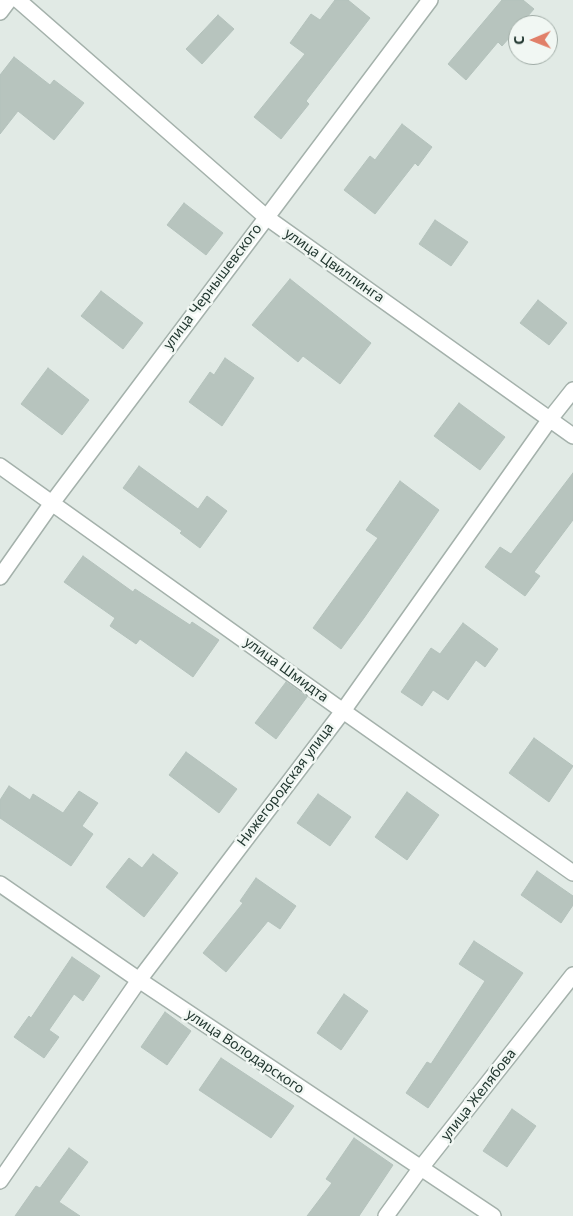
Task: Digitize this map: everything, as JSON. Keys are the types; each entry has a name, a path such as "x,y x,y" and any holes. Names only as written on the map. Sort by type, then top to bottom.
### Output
{"street":[{"path":"0,12 9,0"},
{"name":"улица Цвиллинга","path":"18,0 266,217 573,436"},
{"name":"улица Чернышевского","path":"0,577 52,503 430,0"},
{"name":"Нижегородская улица","path":"0,1181 139,980 343,711 550,419 573,390"},
{"name":"улица Шмидта","path":"0,466 573,873"},
{"name":"улица Володарского","path":"0,884 139,980 492,1216"},
{"name":"улица Желябова","path":"386,1216 420,1169 573,975"}],"building":[{"path":"335,0 348,0 370,18 306,101 309,104 281,139 254,117 305,54 290,43 311,14 320,20"},
{"path":"502,0 523,0 534,9 529,15 508,15 508,39 502,46 498,42 466,80 448,64"},
{"path":"218,15 234,29 202,64 186,49"},
{"path":"14,57 50,85 54,80 84,103 54,140 18,111 0,134 0,75"},
{"path":"402,124 432,147 418,166 415,163 375,214 344,190 370,156 375,160"},
{"path":"184,203 223,233 206,255 167,225"},
{"path":"435,220 468,242 451,266 419,244"},
{"path":"290,279 371,343 340,384 303,356 298,362 252,325"},
{"path":"101,291 143,323 123,349 81,316"},
{"path":"538,300 567,323 549,345 520,323"},
{"path":"225,358 254,378 222,426 189,402 210,372 214,375"},
{"path":"48,368 89,400 62,435 21,404"},
{"path":"459,403 505,437 480,470 434,436"},
{"path":"139,466 198,509 207,496 227,511 200,548 180,533 182,531 123,488"},
{"path":"573,473 573,520 534,572 540,576 525,596 485,567 500,547 511,554"},
{"path":"400,481 439,510 341,649 313,628 378,538 366,530"},
{"path":"83,556 133,592 135,589 190,625 192,622 219,640 193,677 140,639 136,644 110,626 115,618 64,582"},
{"path":"463,623 498,649 485,667 476,660 448,700 433,690 422,706 401,692 431,648 440,654"},
{"path":"286,682 307,697 276,739 255,723"},
{"path":"534,738 573,766 549,802 509,773"},
{"path":"186,752 237,789 219,813 169,775"},
{"path":"9,786 30,800 33,794 63,813 79,791 98,803 82,826 93,834 71,866 0,818 0,800"},
{"path":"407,792 439,815 407,860 375,837"},
{"path":"318,794 351,817 330,846 297,823"},
{"path":"153,854 178,873 144,917 106,887 129,858 142,868"},
{"path":"537,871 573,896 573,905 561,923 521,895"},
{"path":"256,878 296,906 280,929 268,921 226,972 203,953 243,903 240,901"},
{"path":"474,941 523,973 428,1108 406,1093 427,1062 431,1064 485,981 459,964"},
{"path":"72,957 100,976 83,1001 74,994 49,1030 59,1037 44,1058 14,1037 29,1016 31,1018"},
{"path":"344,994 368,1011 341,1050 317,1033"},
{"path":"165,1012 191,1031 167,1065 141,1047"},
{"path":"221,1058 294,1106 271,1138 199,1090"},
{"path":"512,1109 536,1126 507,1167 483,1151"},
{"path":"354,1138 393,1165 359,1216 307,1216 332,1183 326,1179"},
{"path":"69,1148 88,1162 59,1202 80,1216 15,1216 36,1186 40,1188"}]}
